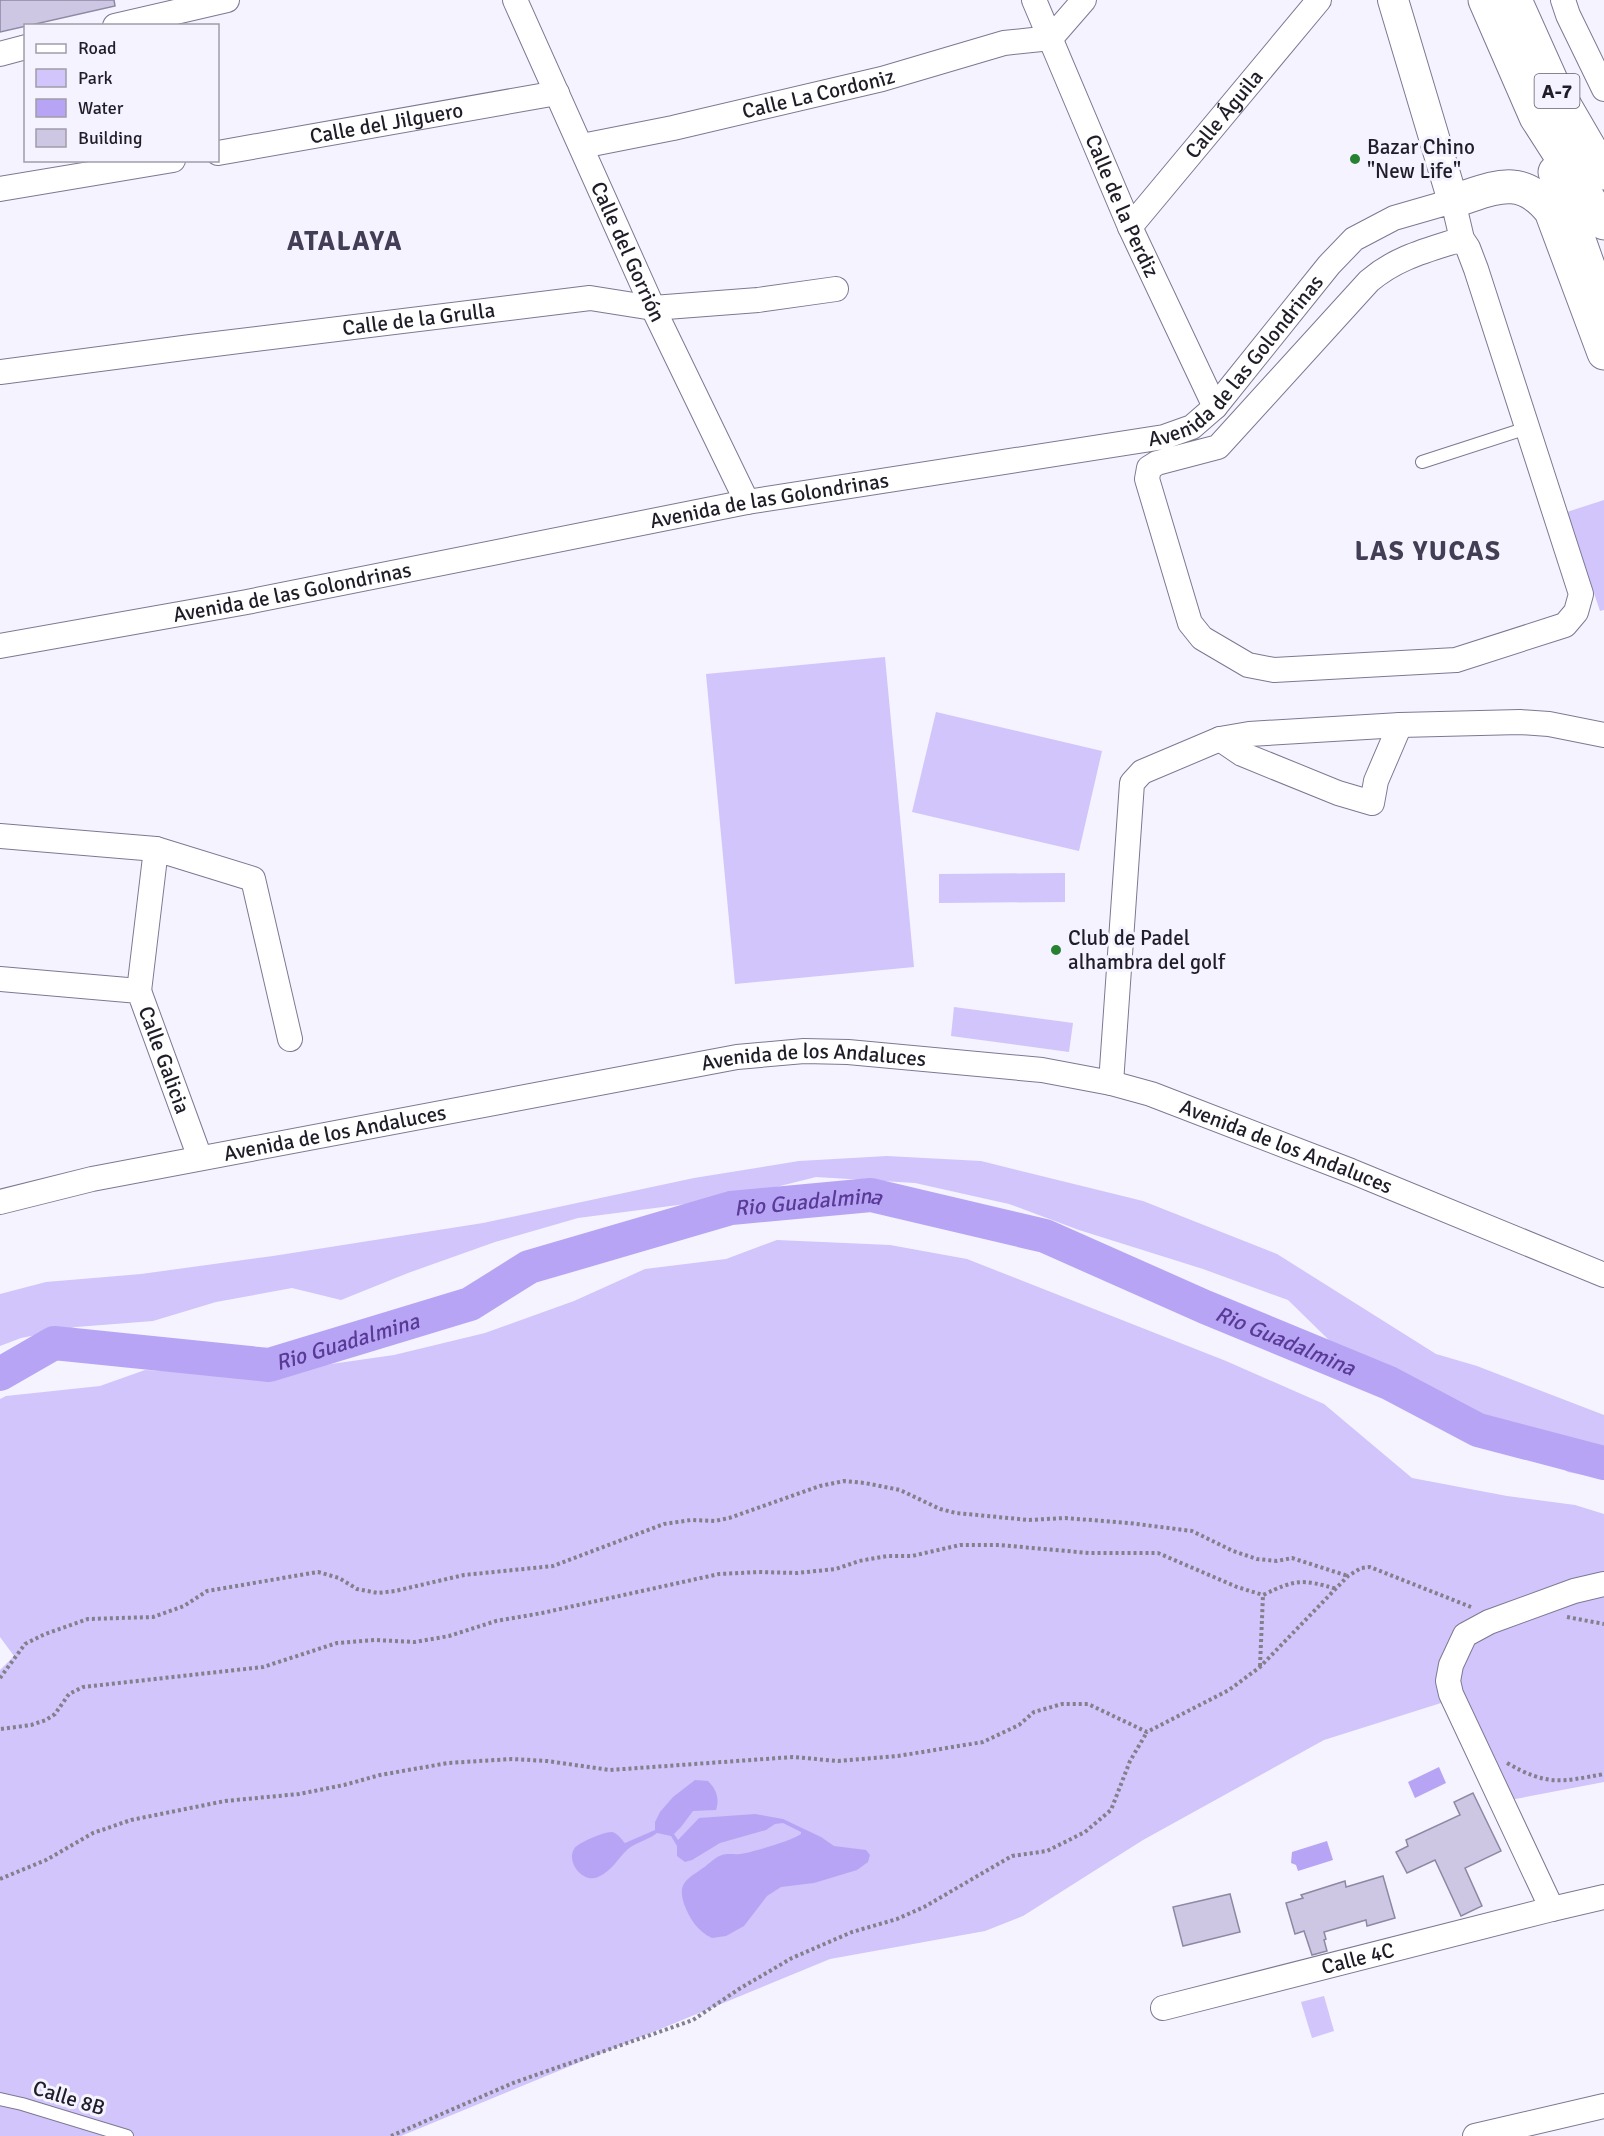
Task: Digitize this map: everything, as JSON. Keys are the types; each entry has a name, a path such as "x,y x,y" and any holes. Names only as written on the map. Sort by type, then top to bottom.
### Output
{"main road":[{"name":"A-7","path":"1485,0 1536,117 1604,224"},
{"name":"A-7","path":"1516,2 1554,87 1604,172"},
{"path":"1536,117 1604,311"},
{"path":"1453,201 1507,186 1525,188 1540,198 1551,211 1604,353"}],"street":[{"path":"124,24 227,0"},
{"name":"Calle del Gorrión","path":"515,0 653,308 747,502"},
{"name":"Calle de la Perdiz","path":"1034,0 1130,227 1215,407"},
{"path":"1051,38 1083,0"},
{"name":"Calle Águila","path":"1130,227 1319,0"},
{"path":"1394,0 1462,239 1476,269 1581,594 1576,612 1565,625 1456,660 1274,670 1248,665 1202,638 1190,623 1147,479 1149,468 1157,463 1218,447 1369,281 1384,268 1406,257 1462,239"},
{"path":"1563,0 1604,89"},
{"name":"Calle La Cordoniz","path":"582,146 673,128 882,79 1004,43 1051,38"},
{"path":"0,54 24,48"},
{"name":"Calle del Jilguero","path":"219,153 557,93"},
{"path":"0,189 161,162"},
{"name":"Avenida de las Golondrinas","path":"0,646 247,602 747,502 1164,437 1192,427 1215,407 1329,265 1354,239 1395,218 1453,201"},
{"name":"Calle de la Grulla","path":"0,372 590,298 653,308 758,300 836,289"},
{"path":"1111,1083 1132,783 1142,772 1220,739 1249,734 1400,724 1549,724 1604,735"},
{"path":"1220,739 1242,754 1338,793 1372,803 1376,781 1400,724"},
{"path":"0,836 156,849 253,879 290,1039"},
{"path":"139,991 156,849"},
{"name":"Calle Galicia","path":"0,979 139,991 200,1158"},
{"name":"Avenida de los Andaluces","path":"0,1202 92,1179 725,1059 793,1052 859,1053 1042,1070 1111,1083 1151,1094 1351,1171 1604,1275"},
{"path":"1552,1909 1451,1694 1448,1682 1451,1665 1465,1635 1488,1622 1574,1591 1604,1584"},
{"name":"Calle 4C","path":"1163,2008 1552,1909 1604,1898"},
{"path":"1475,2136 1604,2106"}],"lane":[{"path":"1422,462 1527,428"},
{"name":"Calle 8B","path":"0,2100 22,2104 127,2136"}],"path":[{"path":"0,1678 25,1644 45,1635 88,1619 153,1617 184,1606 207,1591 318,1572 339,1578 357,1589 378,1593 464,1575 553,1566 664,1524 729,1518 820,1486 844,1481 900,1490 940,1509 956,1513 1029,1520 1065,1518 1192,1531 1233,1551 1257,1559 1277,1561 1292,1558 1348,1576"},
{"path":"2,1729 31,1725 46,1720 55,1714 69,1694 83,1687 263,1667 337,1643 375,1640 415,1642 449,1636 496,1621 719,1574 797,1573 836,1569 859,1561 887,1556 912,1556 960,1545 999,1545 1089,1553 1158,1553 1237,1587 1263,1594 1284,1584 1307,1581 1337,1589"},
{"path":"390,2136 513,2083 693,2020 739,1989 792,1958 852,1932 897,1919 924,1907 1012,1856 1047,1851 1085,1832 1111,1810 1130,1761 1147,1732 1229,1690 1260,1666 1348,1576 1361,1568 1370,1568 1476,1610 1488,1622"},
{"path":"1260,1666 1263,1594"},
{"path":"1560,1615 1604,1624"},
{"path":"0,1879 46,1860 93,1833 131,1820 225,1801 299,1794 333,1788 448,1763 512,1759 547,1761 610,1770 793,1757 838,1761 898,1756 983,1742 1018,1725 1034,1712 1062,1704 1088,1704 1147,1732"},
{"path":"1501,1755 1507,1763 1522,1772 1547,1781 1566,1781 1604,1774"}],"green space":[{"path":"1604,500 1604,610 1600,611 1567,512"},
{"path":"885,657 914,967 735,984 706,674"},
{"path":"936,712 1102,751 1079,851 912,812"},
{"path":"1065,873 1065,902 939,903 939,874"},
{"path":"954,1007 1073,1023 1069,1052 951,1036"},
{"path":"887,1156 981,1161 1143,1201 1277,1254 1436,1354 1477,1366 1604,1415 1604,1479 1568,1472 1536,1452 1499,1422 1416,1401 1373,1383 1288,1300 1203,1269 1079,1230 1009,1204 915,1183 816,1177 732,1198 578,1218 495,1242 341,1300 292,1288 216,1302 153,1321 76,1327 21,1338 0,1346 0,1294 46,1282 141,1274 483,1223 694,1178 799,1161"},
{"path":"777,1240 890,1245 967,1259 1226,1361 1324,1404 1412,1478 1507,1496 1575,1505 1604,1514 1604,1782 1510,1800 1496,1768 1441,1703 1324,1740 1143,1840 1023,1916 985,1931 830,1959 401,2136 0,2136 0,1670 14,1656 0,1637 0,1399 6,1396 100,1386 145,1370 222,1374 296,1369 394,1355 485,1333 574,1301 645,1269 726,1259"},
{"path":"1324,1996 1334,2031 1312,2038 1301,2002"}],"water":[{"path":"1439,1767 1446,1783 1415,1798 1408,1782"},
{"path":"695,1780 708,1781 713,1787 717,1798 716,1810 693,1811 674,1834 678,1840 699,1818 755,1814 783,1819 821,1837 834,1846 866,1850 870,1855 868,1862 857,1870 814,1883 781,1887 767,1896 744,1926 726,1936 712,1938 698,1928 686,1909 682,1897 685,1882 719,1856 762,1849 789,1840 801,1832 783,1823 775,1824 766,1830 720,1843 685,1862 677,1856 677,1846 671,1836 657,1833 628,1849 611,1868 598,1877 587,1877 577,1870 572,1860 576,1847 608,1832 615,1833 625,1843 655,1830 655,1822 660,1812 673,1797"},
{"path":"1327,1841 1333,1860 1298,1871 1296,1865 1291,1863 1292,1852"}],"building":[{"path":"0,0 114,0 115,6 35,24 24,24 24,27 0,32"},
{"path":"1473,1793 1501,1851 1465,1868 1482,1906 1461,1916 1435,1860 1407,1873 1396,1852 1408,1846 1406,1840 1460,1815 1454,1802"},
{"path":"1383,1876 1395,1918 1367,1926 1366,1920 1324,1932 1327,1951 1312,1955 1304,1931 1295,1934 1286,1903 1303,1898 1301,1895 1345,1881 1346,1887"},
{"path":"1230,1894 1240,1932 1183,1946 1173,1907"}],"waterway":[{"name":"Rio Guadalmina","path":"0,1374 54,1343 269,1365 470,1304 529,1267 731,1208 871,1195 1045,1236 1205,1307 1389,1383 1478,1430 1604,1463"}],"place":[{"name":"Bazar Chino \"New Life\"","path":"1355,159"},
{"name":"Club de Padel alhambra del golf","path":"1056,950"}],"district":[{"name":"ATALAYA","path":"345,241"},
{"name":"LAS YUCAS","path":"1428,551"}]}
